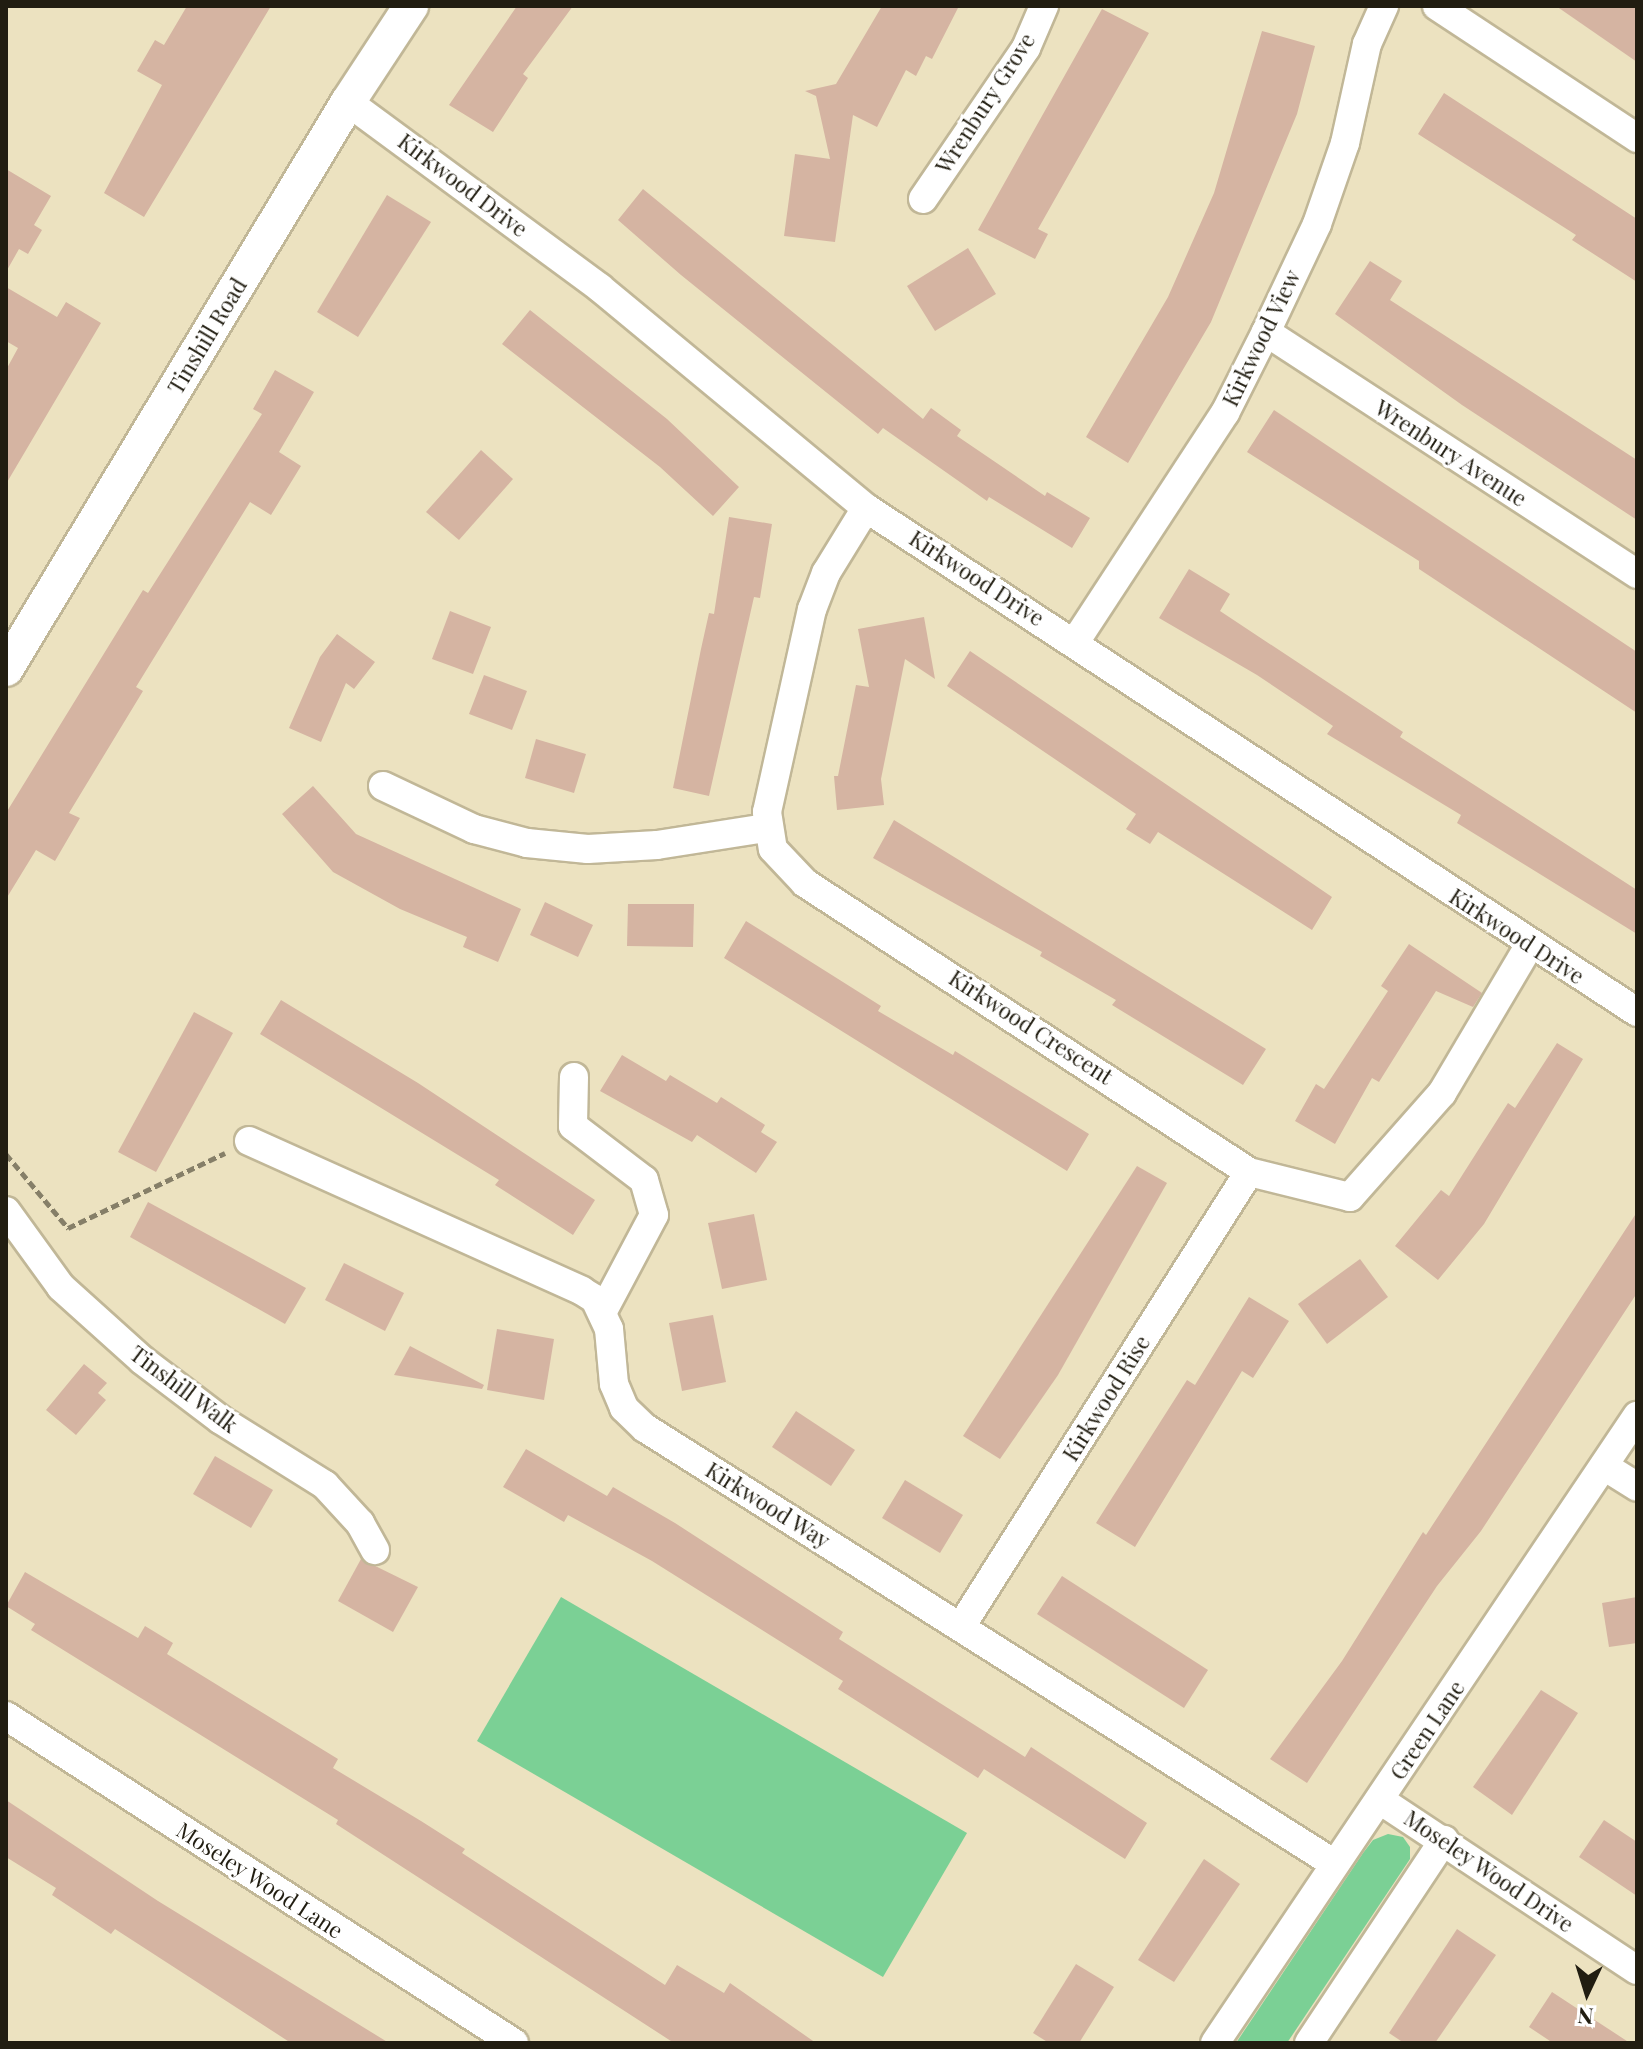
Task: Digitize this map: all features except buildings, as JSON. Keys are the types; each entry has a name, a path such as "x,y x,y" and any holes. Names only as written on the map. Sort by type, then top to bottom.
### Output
{"street":[{"name":"Tinshill Road","path":"6,669 348,102 411,6"},
{"name":"Wrenbury Grove","path":"923,199 1026,48 1044,6"},
{"name":"Kirkwood View","path":"1075,642 1225,413 1266,332 1317,224 1345,143 1367,44 1384,6"},
{"path":"1437,6 1637,138"},
{"name":"Kirkwood Drive","path":"348,102 600,288 866,508 1075,642 1529,946 1637,1012"},
{"name":"Wrenbury Avenue","path":"1266,332 1637,574"},
{"path":"383,786 474,829 527,843 588,849 657,845 766,828 812,609 826,573 866,508"},
{"name":"Kirkwood Crescent","path":"766,828 773,849 805,883 1249,1172 1350,1197 1442,1093 1529,946"},
{"path":"249,1141 582,1291 603,1311 654,1215 644,1180 573,1126 574,1077"},
{"name":"Kirkwood Rise","path":"962,1625 1249,1172"},
{"name":"Tinshill Walk","path":"6,1211 61,1287 153,1369 325,1485 360,1523 375,1550"},
{"name":"Kirkwood Way","path":"603,1311 614,1384 624,1408 645,1428 962,1625 1333,1863"},
{"name":"Green Lane","path":"1215,2043 1333,1863 1380,1800 1637,1416"},
{"path":"1604,1466 1637,1487"},
{"name":"Moseley Wood Lane","path":"6,1716 514,2043"},
{"name":"Moseley Wood Drive","path":"1380,1800 1637,1970"},
{"path":"1309,2043 1444,1840"}],"path":[{"path":"6,1154 68,1228 249,1141"}],"green space":[{"path":"561,1597 967,1833 883,1977 477,1741"},
{"path":"1388,1834 1403,1837 1410,1847 1410,1859 1287,2043 1236,2043 1363,1853 1373,1840"}]}
